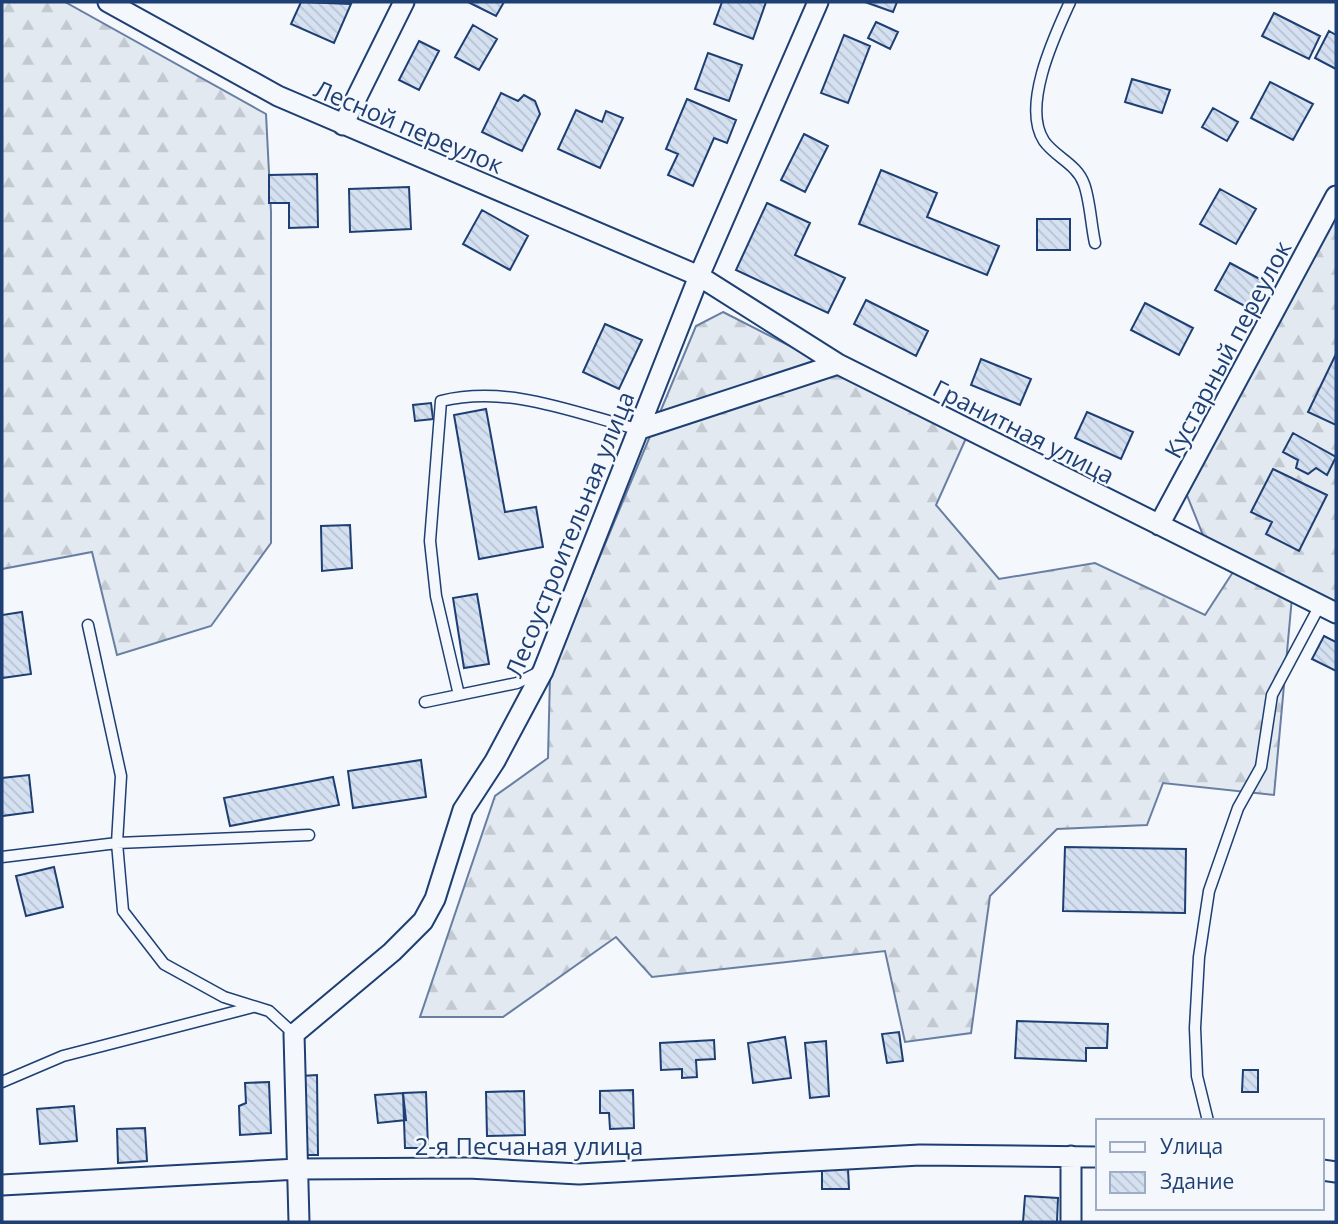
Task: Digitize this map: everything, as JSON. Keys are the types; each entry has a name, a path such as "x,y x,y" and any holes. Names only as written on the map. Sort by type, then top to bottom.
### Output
{"street":[{"name":"Лесной переулок","path":"108,2 278,96 699,276"},
{"path":"343,125 404,2"},
{"name":"Лесоустроительная улица","path":"294,1034 392,953 423,921 435,899 463,810 495,761 543,671 635,429 818,2"},
{"name":"Кустарный переулок","path":"1159,525 1336,196"},
{"name":"Гранитная улица","path":"699,276 838,364 1328,609"},
{"path":"635,429 838,364"},
{"path":"294,1034 299,1222"},
{"name":"2-я Песчаная улица","path":"2,1185 298,1169 468,1168 579,1174 920,1155 1096,1157"},
{"path":"1071,1156 1071,1222"}],"lane":[{"path":"1070,2 1051,42 1035,109 1044,141 1068,160 1084,184 1095,243"},
{"path":"459,695 436,596 430,541 441,401 470,394 513,396 635,429"},
{"path":"1208,1119 1197,1076 1195,1028 1199,957 1209,891 1238,808 1261,767 1272,695 1328,609"},
{"path":"88,625 121,776 117,843 123,911 164,964 224,997 269,1011 294,1034"},
{"path":"425,702 517,683 543,671"},
{"path":"2,857 117,843 309,835"},
{"path":"2,1082 63,1056 254,1006"}],"green space":[{"path":"2,2 65,2 266,114 271,212 271,543 211,626 117,655 92,552 2,569"},
{"path":"1336,196 1336,613 1209,550 1182,483"},
{"path":"723,312 967,436 936,505 999,579 1095,563 1205,615 1235,569 1292,597 1274,795 1163,783 1147,825 1057,829 990,896 971,1033 905,1042 885,951 652,977 616,937 503,1017 420,1017 495,796 548,758 550,676 696,326"}],"building":[{"path":"301,2 351,4 334,43 291,24"},
{"path":"468,2 504,2 496,16"},
{"path":"722,2 766,2 753,39 714,24"},
{"path":"865,2 897,2 893,12"},
{"path":"1274,13 1320,36 1309,59 1262,36"},
{"path":"876,22 898,32 890,49 868,38"},
{"path":"473,25 497,39 479,70 455,57"},
{"path":"1329,31 1336,35 1336,69 1315,58"},
{"path":"844,35 870,46 848,103 821,93"},
{"path":"419,41 439,51 419,90 399,80"},
{"path":"708,53 742,65 729,101 695,89"},
{"path":"1132,79 1170,90 1162,113 1125,102"},
{"path":"1270,82 1313,104 1293,140 1251,118"},
{"path":"501,93 518,101 524,95 535,101 540,114 522,151 482,132"},
{"path":"687,99 736,120 727,143 714,138 693,186 668,175 678,154 666,149"},
{"path":"1213,108 1238,122 1227,141 1202,127"},
{"path":"576,110 602,122 606,111 623,118 600,168 558,149"},
{"path":"804,134 828,146 805,192 781,180"},
{"path":"881,170 937,193 927,217 999,246 987,275 859,224"},
{"path":"317,174 318,227 289,228 289,203 269,203 269,175"},
{"path":"409,187 411,229 350,232 349,189"},
{"path":"1220,189 1256,209 1236,244 1200,224"},
{"path":"767,203 810,223 795,255 845,278 828,313 736,270"},
{"path":"482,210 528,236 510,270 463,244"},
{"path":"1037,219 1070,219 1070,250 1037,250"},
{"path":"1230,263 1267,283 1252,310 1215,290"},
{"path":"866,300 928,331 916,356 854,324"},
{"path":"1145,303 1193,328 1179,355 1131,330"},
{"path":"605,324 642,340 619,389 583,372"},
{"path":"1336,354 1336,425 1308,412"},
{"path":"981,359 1031,379 1020,405 971,385"},
{"path":"431,403 433,419 415,421 413,405"},
{"path":"486,409 505,512 536,507 543,547 479,559 454,415"},
{"path":"1087,412 1133,432 1121,459 1075,438"},
{"path":"1293,433 1336,457 1327,475 1316,468 1308,474 1296,468 1298,460 1283,452"},
{"path":"1273,469 1327,495 1299,551 1266,534 1272,522 1251,512"},
{"path":"350,525 352,568 322,571 321,526"},
{"path":"477,594 489,664 464,668 453,598"},
{"path":"22,612 31,674 2,678 2,615"},
{"path":"1324,636 1336,642 1336,671 1312,659"},
{"path":"421,760 426,797 353,808 348,771"},
{"path":"29,775 33,812 2,816 2,778"},
{"path":"333,777 339,805 230,826 224,798"},
{"path":"1065,847 1186,849 1185,913 1063,911"},
{"path":"54,867 63,907 26,916 16,876"},
{"path":"1017,1021 1108,1024 1107,1048 1086,1048 1086,1061 1015,1058"},
{"path":"899,1032 903,1061 887,1063 882,1034"},
{"path":"785,1037 791,1078 753,1083 748,1043"},
{"path":"714,1040 715,1059 696,1060 697,1077 682,1078 682,1069 661,1070 660,1043"},
{"path":"826,1041 829,1096 810,1098 805,1043"},
{"path":"1243,1070 1258,1070 1258,1092 1242,1092"},
{"path":"317,1075 318,1155 301,1155 300,1076"},
{"path":"269,1082 271,1133 240,1135 239,1106 246,1103 245,1083"},
{"path":"633,1090 634,1128 610,1129 609,1113 600,1113 600,1091"},
{"path":"524,1091 525,1135 487,1136 486,1092"},
{"path":"426,1092 428,1148 405,1148 403,1093"},
{"path":"403,1093 406,1120 378,1123 375,1095"},
{"path":"74,1106 77,1141 40,1144 37,1109"},
{"path":"145,1128 147,1161 118,1163 117,1129"},
{"path":"822,1169 848,1169 849,1189 822,1189"},
{"path":"1025,1196 1058,1198 1057,1222 1023,1222"}]}
